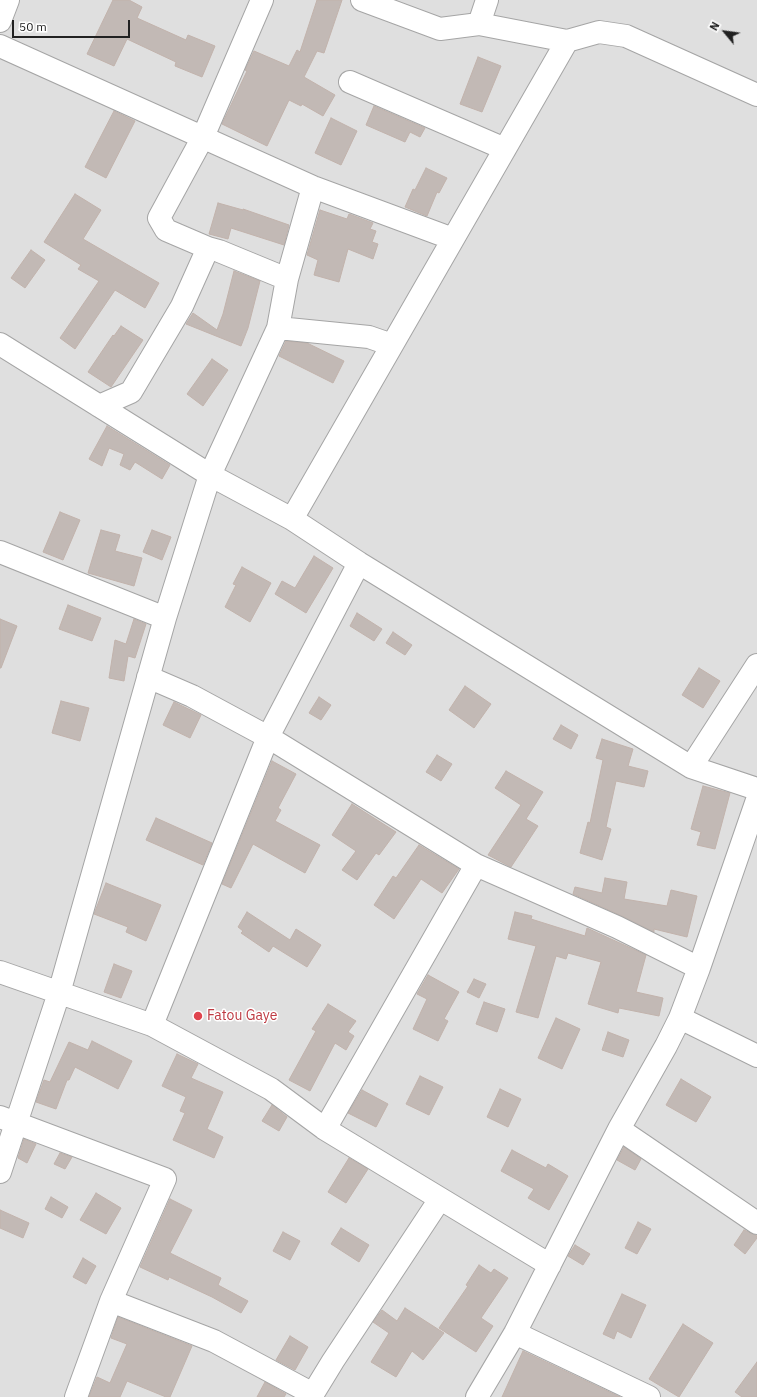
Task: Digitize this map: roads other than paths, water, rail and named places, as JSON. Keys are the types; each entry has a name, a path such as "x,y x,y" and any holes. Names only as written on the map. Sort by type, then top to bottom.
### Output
{"street":[{"path":"0,21 8,0"},
{"path":"262,0 203,137 158,218 166,230 287,279"},
{"path":"480,24 487,0"},
{"path":"372,2 440,29 480,24 567,41 599,32 626,36 757,95"},
{"path":"292,519 567,41"},
{"path":"0,46 313,187 454,239"},
{"path":"350,82 505,149"},
{"path":"0,1172 9,1120 59,993 165,618 210,475 278,328 287,279 313,187"},
{"path":"98,406 131,392 182,306 208,248"},
{"path":"278,328 369,337 392,345"},
{"path":"0,344 210,475 292,519 359,564 691,767 757,789"},
{"path":"0,552 165,618"},
{"path":"152,1025 268,737 359,564"},
{"path":"691,767 757,665"},
{"path":"148,677 192,696 268,737 476,865 617,927 699,968"},
{"path":"476,1397 515,1333 620,1129 680,1018 699,968 757,800"},
{"path":"325,1129 476,865"},
{"path":"0,972 152,1025 271,1088 325,1129 550,1266"},
{"path":"680,1018 757,1056"},
{"path":"9,1120 165,1180 111,1301 76,1397"},
{"path":"620,1129 757,1223"},
{"path":"111,1301 214,1341 312,1396 333,1361 440,1199"},
{"path":"515,1333 649,1397"}],"place":[{"name":"Fatou Gaye","path":"198,1016"}]}
